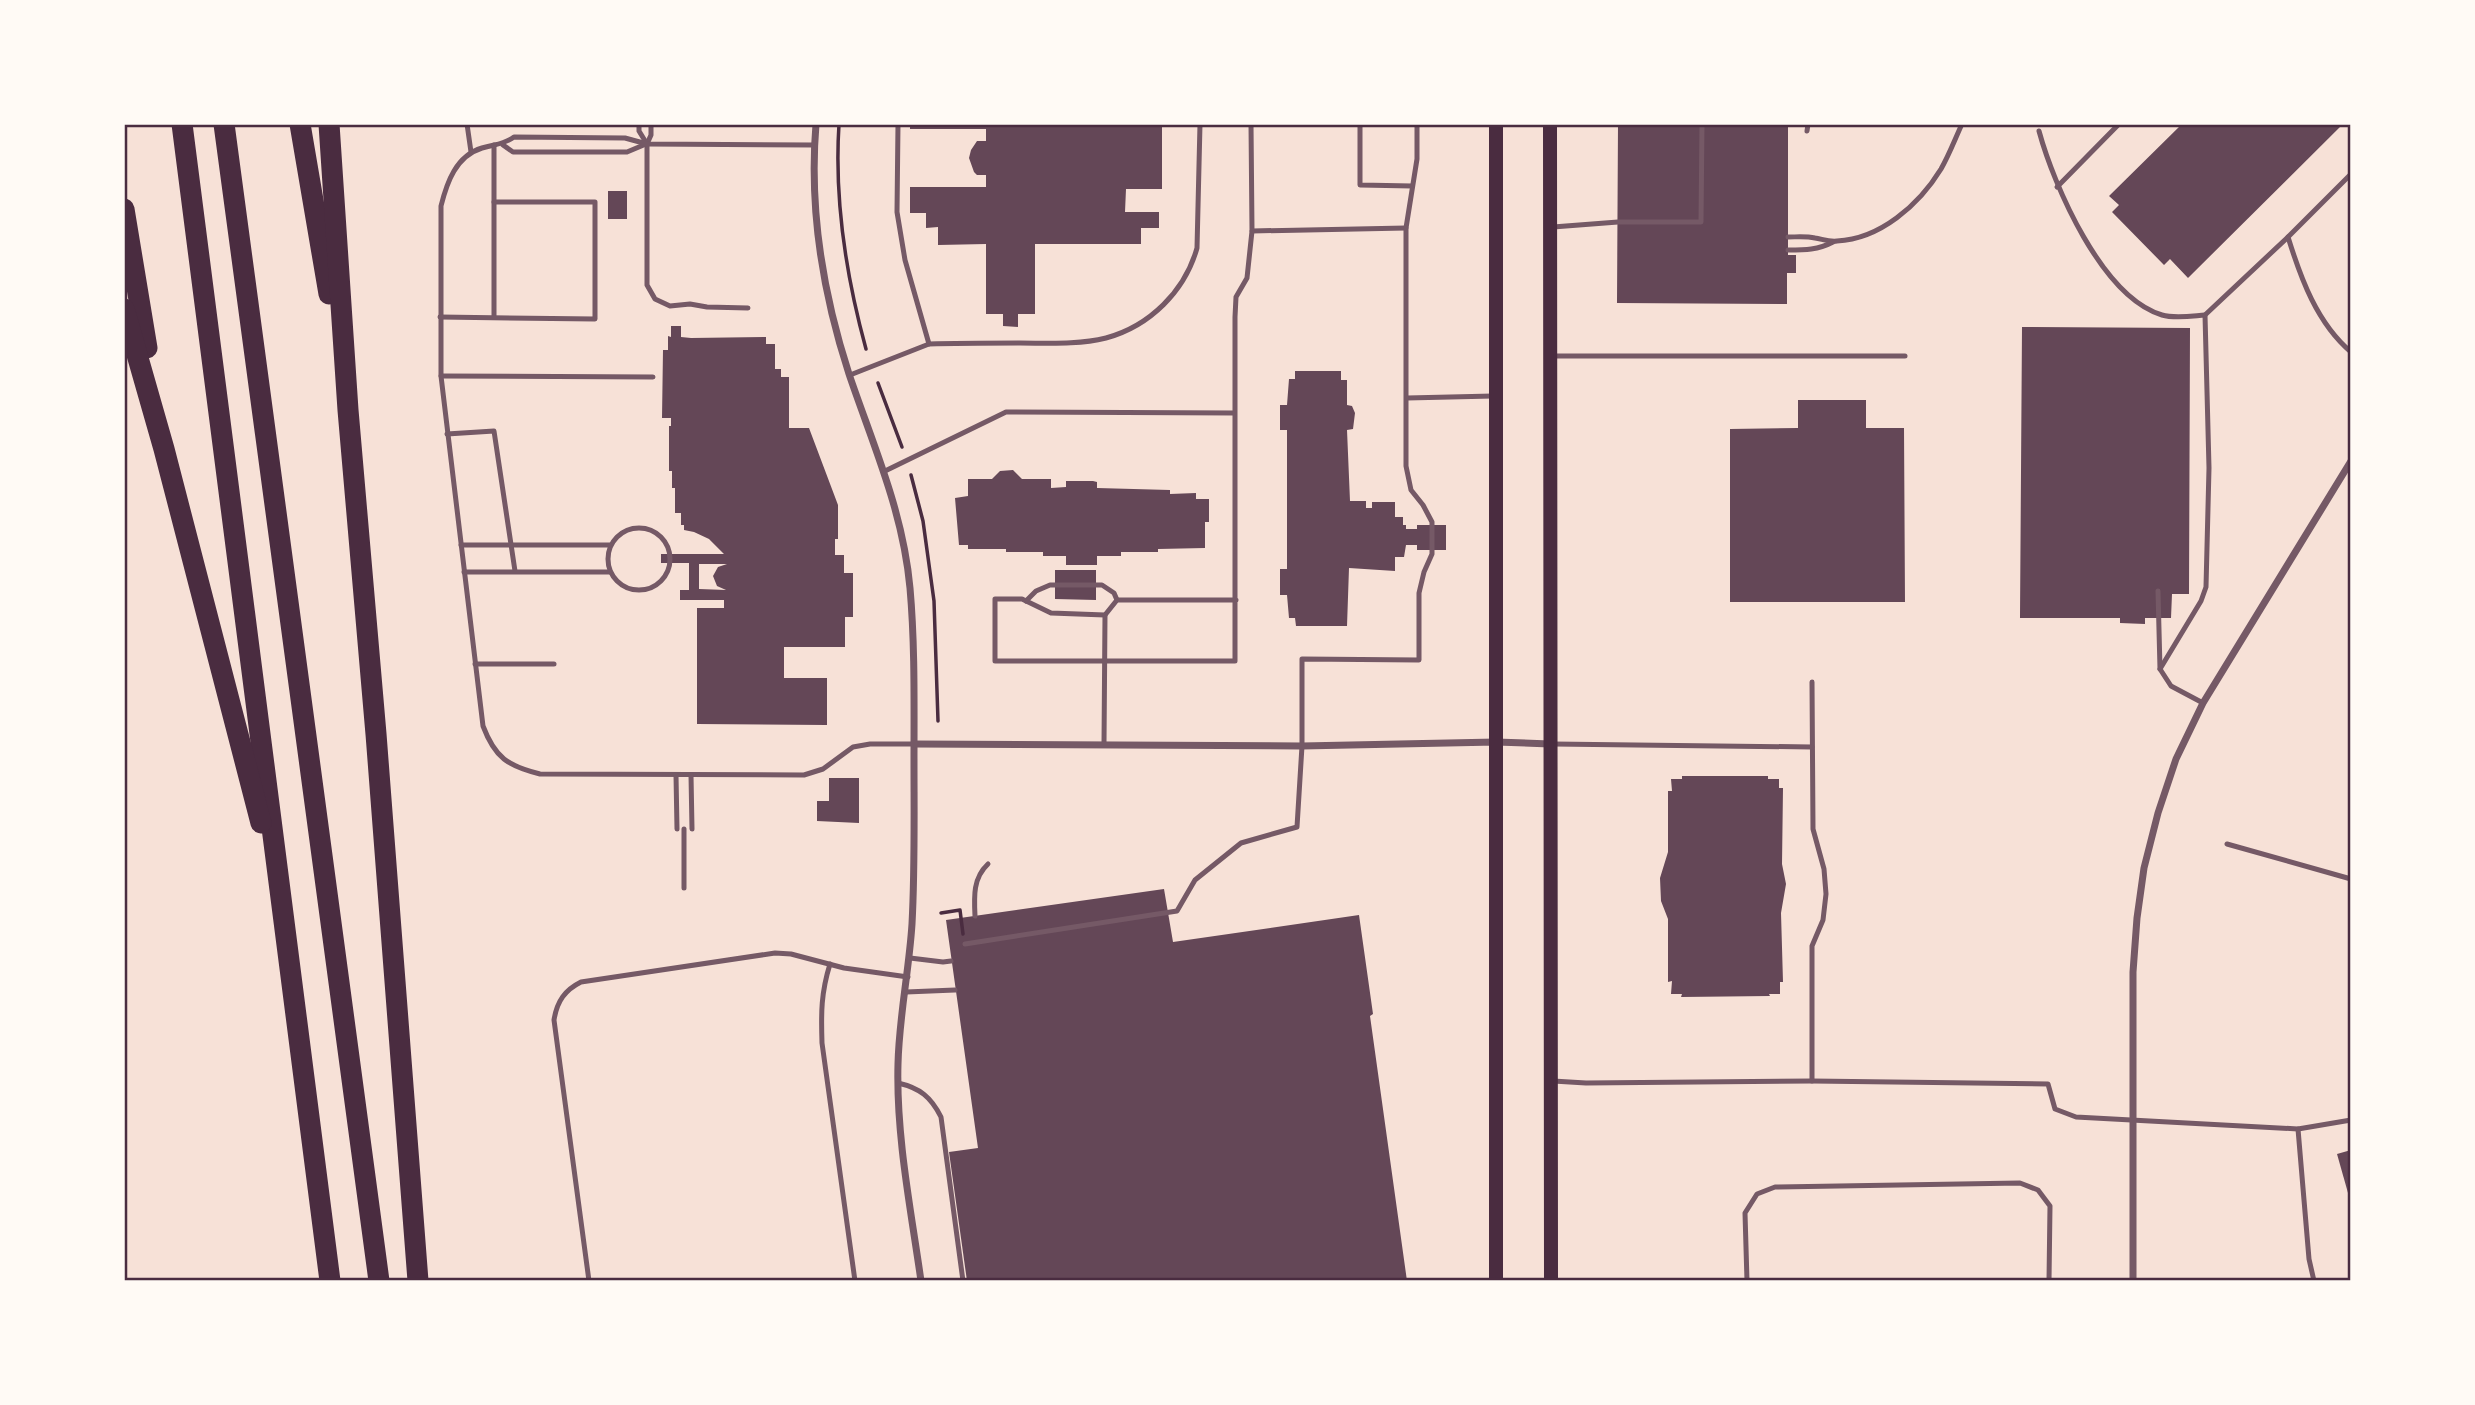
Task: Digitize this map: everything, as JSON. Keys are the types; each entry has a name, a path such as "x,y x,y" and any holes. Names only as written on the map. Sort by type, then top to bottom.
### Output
{"highway":[{"path":"182,124 330,1281"},
{"path":"224,124 379,1281"},
{"path":"300,124 348,410"},
{"path":"329,124 348,410 418,1281"},
{"path":"124,209 164,449"},
{"path":"124,309 164,449 284,909"}],"main road":[{"path":"1496,124 1496,1281"},
{"path":"1550,124 1551,1281"}],"street":[{"path":"816,124 814,145 817,225 833,321 885,471 901,529 910,586 914,646 912,921 900,1033 898,1083 920,1281"},
{"path":"2133,1281 2133,972 2144,868 2158,813 2176,760 2203,703 2351,461"},
{"path":"914,744 1550,744"}],"lane":[{"path":"467,124 471,152"},
{"path":"639,124 639,131 647,144"},
{"path":"651,124 651,135 647,144 647,285 655,299 670,306 690,304 748,308"},
{"path":"898,124 897,212 905,260 929,344"},
{"path":"850,375 929,344 1086,341 1124,331 1159,309 1179,288 1192,266 1197,248 1200,124"},
{"path":"1105,615 1051,613 1026,601 995,599 995,662 1235,661 1236,297 1247,278 1252,231 1251,124"},
{"path":"1360,124 1360,185 1412,186"},
{"path":"964,944 1177,911 1195,880 1241,843 1297,827 1302,746 1302,659 1419,660 1419,593 1432,554 1432,522 1411,490 1406,466 1406,228 1417,159 1417,124"},
{"path":"1550,228 1618,222 1701,222 1702,124"},
{"path":"1788,250 1811,250 1833,242 1852,240 1890,223 1906,210 1941,168 1962,124"},
{"path":"2057,187 2119,124"},
{"path":"2039,131 2057,187 2087,244 2126,293 2161,315 2205,315 2351,174"},
{"path":"503,145 514,137 625,138 647,144 814,145"},
{"path":"647,144 627,152 513,152 503,145 495,145 471,152 446,184 441,206 441,376 475,664 484,726 489,741 497,754 510,764 540,774 676,775 804,775 823,769 853,747 870,744 914,744"},
{"path":"495,145 495,317"},
{"path":"440,317 595,318 595,202 494,202"},
{"path":"1252,231 1406,228"},
{"path":"1788,237 1813,237 1833,242"},
{"path":"2288,237 2298,269 2325,325 2351,352"},
{"path":"2160,669 2201,601 2206,587 2209,468 2205,315"},
{"path":"1550,356 1905,356"},
{"path":"441,376 653,377"},
{"path":"1407,398 1496,396"},
{"path":"885,471 1006,412 1234,413"},
{"path":"447,434 494,431 515,571"},
{"path":"643,527 661,536 670,555 665,576 658,584 648,589 627,588 610,572 607,555 610,545 624,531 643,527"},
{"path":"461,545 610,545"},
{"path":"464,572 610,572"},
{"path":"1026,601 1036,591 1050,585 1102,585 1114,593 1117,600"},
{"path":"2158,591 2160,669 2171,686 2203,703"},
{"path":"1117,600 1236,600"},
{"path":"1104,744 1105,615 1117,600"},
{"path":"475,664 554,664"},
{"path":"1812,682 1813,829 1824,869 1826,894 1823,920 1812,946 1812,1081"},
{"path":"1550,744 1812,747"},
{"path":"676,775 684,888"},
{"path":"691,775 692,829"},
{"path":"2227,844 2351,879"},
{"path":"975,916 975,887 978,876 988,864"},
{"path":"589,1281 554,1020 556,1009 569,988 581,982 775,953 908,977"},
{"path":"910,958 951,961"},
{"path":"830,964 820,1005 822,1043 855,1281"},
{"path":"906,992 955,990"},
{"path":"1551,1080 1586,1083 1812,1081 2048,1084 2055,1109 2076,1117 2298,1129 2351,1120"},
{"path":"898,1083 933,1100 941,1117 963,1281"},
{"path":"2298,1129 2309,1259 2314,1281"},
{"path":"1747,1281 1745,1213 1757,1194 1775,1187 2020,1183 2038,1190 2050,1206 2049,1281"}],"path":[{"path":"839,124 838,181 842,230 849,282 866,349"},
{"path":"878,383 902,447"},
{"path":"911,475 928,547 934,601 938,721"},
{"path":"941,913 960,910 964,944"}],"building":[{"path":"910,124 1162,126 1162,189 1126,189 1125,212 1159,212 1159,228 1141,228 1141,244 1035,244 1035,314 1018,314 1018,327 1003,326 1003,314 986,314 986,244 938,245 938,227 926,228 926,213 910,213 910,187 986,187 986,175 977,175 974,172 969,158 977,141 986,141 986,129 910,129"},
{"path":"1618,124 1788,124 1788,255 1796,255 1796,273 1787,273 1787,304 1617,303"},
{"path":"2182,124 2343,124 2188,278 2170,259 2164,265 2112,212 2119,205 2109,196"},
{"path":"608,191 627,191 627,219 608,219"},
{"path":"671,326 681,326 681,337 766,337 766,344 775,344 775,369 781,369 781,377 789,377 789,428 809,428 838,505 835,555 844,555 844,573 853,573 853,617 845,617 845,647 784,647 784,678 827,678 827,725 697,724 697,608 724,608 724,600 680,600 680,590 689,590 689,563 661,563 661,554 724,554 709,539 684,530 681,513 675,513 675,488 672,488 672,471 669,471 671,418 662,418 663,350 668,350 668,336 671,337","holes":["699,564 727,564 718,567 713,576 717,586 726,590 699,589"]},
{"path":"2022,327 2190,328 2189,594 2172,594 2171,618 2145,618 2145,624 2120,623 2120,618 2020,618"},
{"path":"1295,371 1341,371 1341,380 1347,380 1347,405 1352,406 1355,413 1353,429 1347,430 1350,501 1366,501 1366,508 1372,508 1372,502 1395,502 1395,517 1403,517 1406,529 1417,529 1417,525 1446,525 1446,550 1417,550 1417,545 1406,545 1404,557 1395,557 1395,571 1349,568 1347,626 1296,626 1295,618 1289,618 1287,595 1280,595 1280,569 1287,569 1287,430 1280,430 1280,405 1287,405 1289,379 1295,379"},
{"path":"1798,400 1866,400 1866,428 1904,428 1905,602 1730,602 1730,429 1798,428"},
{"path":"1013,470 1022,479 1051,479 1051,488 1066,487 1066,481 1093,481 1097,482 1097,488 1170,490 1170,494 1196,493 1196,499 1209,499 1209,522 1205,522 1205,548 1121,552 1121,556 1097,556 1097,565 1066,565 1066,556 1043,556 1043,552 1006,552 1006,549 968,549 968,545 959,545 955,498 968,496 968,479 992,479 1000,471"},
{"path":"1055,570 1096,570 1096,600 1055,599"},
{"path":"1682,776 1768,776 1768,779 1779,779 1779,788 1783,788 1782,864 1786,884 1781,913 1783,982 1780,982 1780,994 1681,997 1682,994 1671,994 1672,981 1668,982 1668,919 1661,901 1660,878 1668,852 1668,791 1672,791 1671,779 1682,779"},
{"path":"829,778 859,778 859,823 817,821 817,801 829,801"},
{"path":"1164,889 1173,942 1359,915 1373,1014 1370,1016 1407,1281 967,1281 949,1152 978,1148 946,920"},
{"path":"2351,1150 2351,1200 2350,1200 2337,1154"}]}
